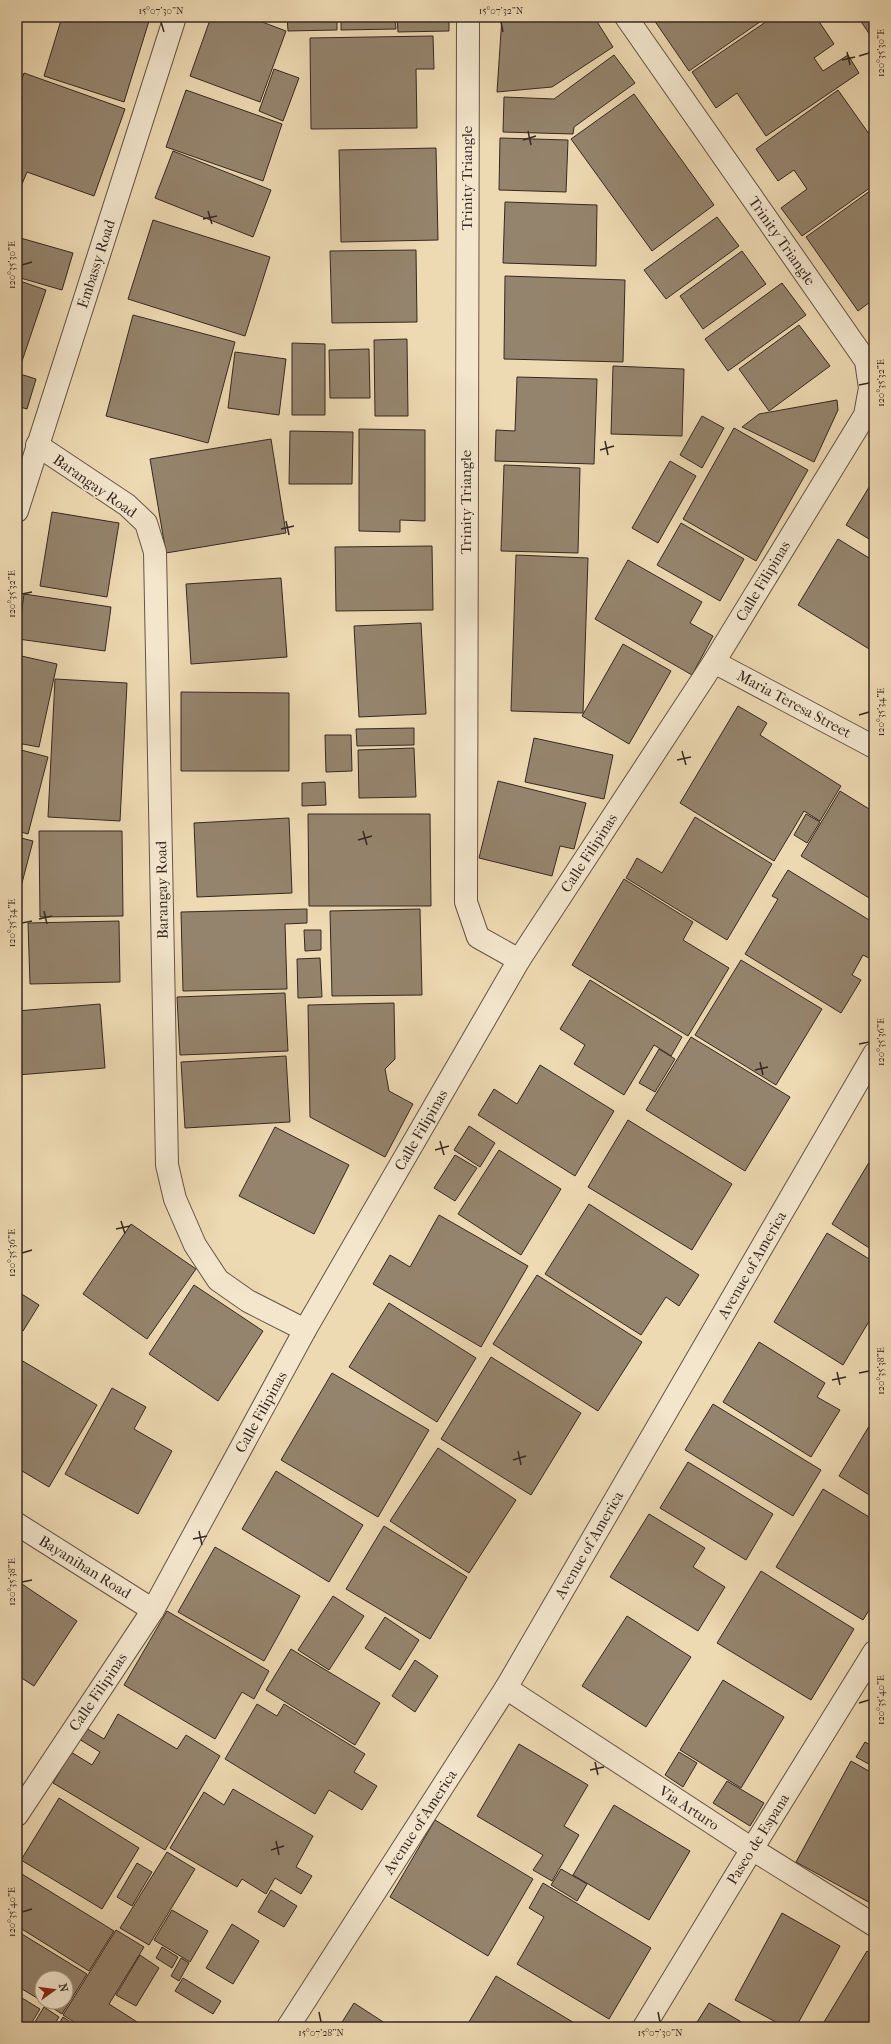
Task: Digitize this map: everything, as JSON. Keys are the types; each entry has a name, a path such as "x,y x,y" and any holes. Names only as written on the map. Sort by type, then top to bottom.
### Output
{"street":[{"name":"Embassy Road","path":"17,511 175,17"},
{"name":"Trinity Triangle","path":"468,17 466,902 478,937 519,960"},
{"name":"Trinity Triangle","path":"626,17 866,361 870,388 866,415 840,454"},
{"name":"Barangay Road","path":"37,445 127,505 146,523 155,552 167,1165 175,1199 195,1245 218,1280 248,1300 305,1330"},
{"name":"Calle Filipinas","path":"17,1815 153,1610 305,1330 519,960 714,662 840,454"},
{"name":"Maria Teresa Street","path":"714,662 874,747"},
{"name":"Avenue of America","path":"288,2027 506,1688 874,1054"},
{"name":"Bayanihan Road","path":"17,1524 153,1610"},
{"name":"Paseo de Espana","path":"644,2027 874,1652"},
{"name":"Via Arturo","path":"506,1688 752,1849 874,1925"}],"building":[{"path":"62,17 135,17 149,21 124,102 44,76"},
{"path":"211,17 249,17 286,31 260,102 190,76"},
{"path":"287,17 337,17 337,30 288,31"},
{"path":"341,17 395,17 396,29 341,30"},
{"path":"397,17 449,17 449,31 398,32"},
{"path":"502,17 594,17 613,47 552,87 497,92"},
{"path":"652,17 767,17 689,71"},
{"path":"773,17 816,17 834,44 814,58 823,71 848,55 859,73 766,136 737,93 716,108 692,72"},
{"path":"858,17 874,17 874,41"},
{"path":"433,36 434,69 416,69 417,128 311,129 310,38"},
{"path":"614,55 635,83 574,127 573,134 503,132 504,97 554,99"},
{"path":"274,69 299,78 283,121 259,111"},
{"path":"24,73 125,109 94,196 27,172 17,196 17,93"},
{"path":"186,90 282,124 263,181 166,147"},
{"path":"838,90 874,141 874,185 802,236 781,208 807,189 794,170 778,181 756,149"},
{"path":"634,94 714,205 652,251 571,139"},
{"path":"500,138 568,140 566,192 499,190"},
{"path":"436,148 438,240 341,242 339,150"},
{"path":"173,151 271,190 253,237 155,198"},
{"path":"874,188 874,299 858,311 806,237"},
{"path":"505,202 597,205 596,266 503,263"},
{"path":"717,217 739,246 666,299 644,270"},
{"path":"153,220 270,257 245,336 128,299"},
{"path":"17,237 73,253 62,290 17,277"},
{"path":"416,250 417,322 332,323 330,251"},
{"path":"742,251 766,284 703,329 680,296"},
{"path":"505,276 625,280 623,362 504,359"},
{"path":"17,280 46,290 19,370 17,370"},
{"path":"782,283 806,315 728,371 705,339"},
{"path":"133,315 235,342 208,443 106,416"},
{"path":"799,325 830,366 769,411 739,369"},
{"path":"407,339 408,416 375,416 374,340"},
{"path":"292,343 325,344 325,415 292,415"},
{"path":"369,349 370,398 330,398 329,350"},
{"path":"235,352 286,359 279,415 228,408"},
{"path":"613,366 684,369 682,436 611,434"},
{"path":"17,373 36,379 27,409 17,406"},
{"path":"517,377 597,379 594,464 495,461 496,430 515,431"},
{"path":"837,400 838,410 814,462 742,427 759,414"},
{"path":"702,416 724,428 702,468 680,455"},
{"path":"734,428 808,470 756,561 683,519"},
{"path":"359,429 425,430 425,521 400,520 400,532 359,531"},
{"path":"290,431 353,432 352,484 289,484"},
{"path":"271,439 286,533 166,553 150,459"},
{"path":"670,461 696,476 658,543 632,528"},
{"path":"504,465 580,468 578,553 501,551"},
{"path":"874,479 874,542 846,525"},
{"path":"52,512 119,523 107,597 40,586"},
{"path":"681,523 744,559 720,601 657,565"},
{"path":"838,539 874,561 874,652 798,605"},
{"path":"432,546 433,610 336,611 335,547"},
{"path":"516,555 588,558 583,713 511,711"},
{"path":"628,560 702,602 690,623 713,636 692,675 595,619"},
{"path":"281,578 287,657 191,664 186,584"},
{"path":"24,594 111,607 105,651 18,639"},
{"path":"421,623 426,714 359,717 354,626"},
{"path":"623,644 671,671 629,744 582,716"},
{"path":"17,655 57,664 39,747 17,743"},
{"path":"55,679 127,683 120,821 48,817"},
{"path":"181,692 289,693 289,771 181,771"},
{"path":"738,706 767,723 760,735 841,786 820,821 804,811 774,861 680,803"},
{"path":"414,728 414,745 357,746 356,729"},
{"path":"325,735 351,735 352,771 326,772"},
{"path":"534,738 613,755 604,799 525,782"},
{"path":"414,748 416,797 359,798 358,750"},
{"path":"17,749 48,757 28,834 17,831"},
{"path":"498,781 586,803 574,849 560,846 552,876 479,858"},
{"path":"325,782 326,805 302,806 302,783"},
{"path":"840,791 874,812 874,901 801,856"},
{"path":"308,814 430,814 431,906 309,906"},
{"path":"806,814 820,822 807,843 794,835"},
{"path":"695,817 772,864 727,940 626,878 637,858 662,873"},
{"path":"289,818 292,893 197,897 194,823"},
{"path":"39,831 122,831 123,916 40,917"},
{"path":"17,837 33,841 17,902"},
{"path":"788,870 874,923 874,958 873,960 863,955 852,975 861,980 841,1013 745,954 778,899 772,896"},
{"path":"624,879 693,922 683,940 729,968 688,1036 572,965"},
{"path":"307,909 307,923 285,924 287,989 183,991 181,912"},
{"path":"420,909 422,995 332,996 330,911"},
{"path":"119,921 120,982 30,984 28,923"},
{"path":"304,930 321,930 321,950 305,951"},
{"path":"320,958 322,997 298,998 297,959"},
{"path":"741,960 822,1009 776,1085 695,1035"},
{"path":"590,980 682,1037 671,1056 654,1045 624,1095 574,1064 585,1045 560,1029"},
{"path":"285,993 288,1051 180,1055 177,997"},
{"path":"394,1003 395,1059 385,1069 389,1091 413,1104 385,1157 310,1117 308,1005"},
{"path":"100,1004 105,1068 17,1075 17,1011"},
{"path":"691,1037 790,1097 745,1171 646,1110"},
{"path":"659,1049 675,1059 655,1092 639,1083"},
{"path":"286,1056 290,1122 185,1128 181,1062"},
{"path":"540,1065 614,1111 575,1176 478,1115 494,1089 517,1104"},
{"path":"628,1120 732,1184 692,1250 588,1187"},
{"path":"469,1126 495,1143 480,1167 454,1150"},
{"path":"275,1127 349,1165 314,1234 239,1196"},
{"path":"499,1150 561,1189 521,1255 458,1214"},
{"path":"874,1154 874,1251 832,1224"},
{"path":"455,1155 477,1168 455,1201 434,1188"},
{"path":"589,1204 699,1275 679,1306 666,1297 641,1335 545,1274"},
{"path":"439,1215 528,1266 481,1347 373,1284 390,1255 410,1267"},
{"path":"131,1224 196,1269 147,1339 83,1294"},
{"path":"827,1233 874,1262 874,1313 843,1365 774,1322"},
{"path":"537,1275 642,1342 598,1411 493,1344"},
{"path":"194,1285 263,1331 218,1401 149,1354"},
{"path":"17,1291 39,1305 23,1331 17,1327"},
{"path":"389,1303 476,1358 437,1422 349,1367"},
{"path":"759,1342 825,1383 817,1397 840,1410 811,1457 723,1402"},
{"path":"491,1357 581,1413 531,1495 441,1439"},
{"path":"21,1360 97,1405 49,1487 17,1468 17,1367"},
{"path":"332,1373 429,1430 378,1517 281,1460"},
{"path":"112,1388 146,1407 134,1429 172,1451 138,1514 65,1474"},
{"path":"713,1404 821,1470 793,1516 685,1450"},
{"path":"874,1418 874,1498 839,1476"},
{"path":"438,1448 516,1500 469,1573 390,1521"},
{"path":"688,1462 773,1514 746,1560 660,1508"},
{"path":"276,1471 363,1525 329,1582 242,1529"},
{"path":"823,1489 874,1520 874,1602 863,1620 776,1567"},
{"path":"649,1514 705,1548 693,1567 725,1587 698,1631 610,1577"},
{"path":"384,1526 467,1577 430,1639 346,1589"},
{"path":"215,1547 300,1596 264,1661 178,1612"},
{"path":"761,1571 854,1629 811,1700 717,1643"},
{"path":"19,1582 77,1621 34,1686 17,1675 17,1586"},
{"path":"333,1596 364,1616 329,1670 298,1650"},
{"path":"167,1611 269,1671 254,1699 242,1692 215,1739 124,1685"},
{"path":"627,1616 691,1657 646,1727 582,1686"},
{"path":"385,1617 419,1640 400,1670 365,1648"},
{"path":"291,1649 380,1703 355,1745 266,1690"},
{"path":"415,1660 438,1676 415,1712 392,1696"},
{"path":"723,1680 784,1717 741,1788 680,1750"},
{"path":"257,1704 277,1716 284,1704 365,1754 354,1772 377,1786 362,1810 329,1790 315,1814 225,1759"},
{"path":"118,1714 177,1749 186,1735 220,1756 165,1850 53,1783 71,1752 92,1765 100,1752 79,1739 86,1728 104,1739"},
{"path":"865,1742 874,1747 874,1767 856,1757"},
{"path":"519,1744 588,1785 564,1826 579,1835 552,1881 533,1870 543,1855 477,1816"},
{"path":"679,1752 697,1763 683,1787 665,1775"},
{"path":"851,1761 874,1774 874,1905 796,1862"},
{"path":"727,1781 764,1803 750,1826 713,1803"},
{"path":"233,1789 313,1836 296,1867 312,1876 301,1894 275,1878 266,1894 242,1879 237,1887 170,1848 204,1792 224,1805"},
{"path":"59,1798 139,1848 102,1909 21,1860"},
{"path":"614,1805 690,1851 649,1920 573,1875"},
{"path":"435,1820 533,1879 488,1956 390,1897"},
{"path":"167,1852 195,1869 149,1945 120,1928"},
{"path":"137,1863 152,1872 132,1906 117,1897"},
{"path":"561,1869 587,1884 577,1901 551,1885"},
{"path":"17,1871 114,1931 89,1971 17,1926"},
{"path":"543,1883 651,1948 609,2019 517,1964 544,1917 529,1908"},
{"path":"271,1890 297,1906 284,1927 258,1912"},
{"path":"172,1910 208,1931 190,1962 154,1940"},
{"path":"782,1913 840,1946 796,2027 785,2027 735,2000"},
{"path":"232,1924 259,1941 233,1984 206,1968"},
{"path":"116,1930 144,1947 109,2004 145,2027 82,2027 63,2015 66,2010 74,2010 74,1997"},
{"path":"17,1931 87,1974 74,1995 74,1970 34,1970 34,1996 17,1986"},
{"path":"162,1947 178,1957 172,1968 156,1958"},
{"path":"867,1951 874,1956 874,2027 821,2027"},
{"path":"140,1955 159,1968 136,2006 116,1995"},
{"path":"181,1958 189,1963 179,1981 171,1976"},
{"path":"496,1976 581,2027 466,2027"},
{"path":"183,1978 221,2001 213,2014 175,1991"},
{"path":"17,1995 34,2005 34,2010 39,2010 29,2027 17,2027"},
{"path":"354,2003 391,2027 339,2027"},
{"path":"709,2003 750,2027 694,2027"},
{"path":"42,2010 48,2010 59,2017 53,2027 33,2025"},
{"path":"56,2010 64,2010 62,2014"},
{"path":"63,2017 78,2027 57,2027"}]}
